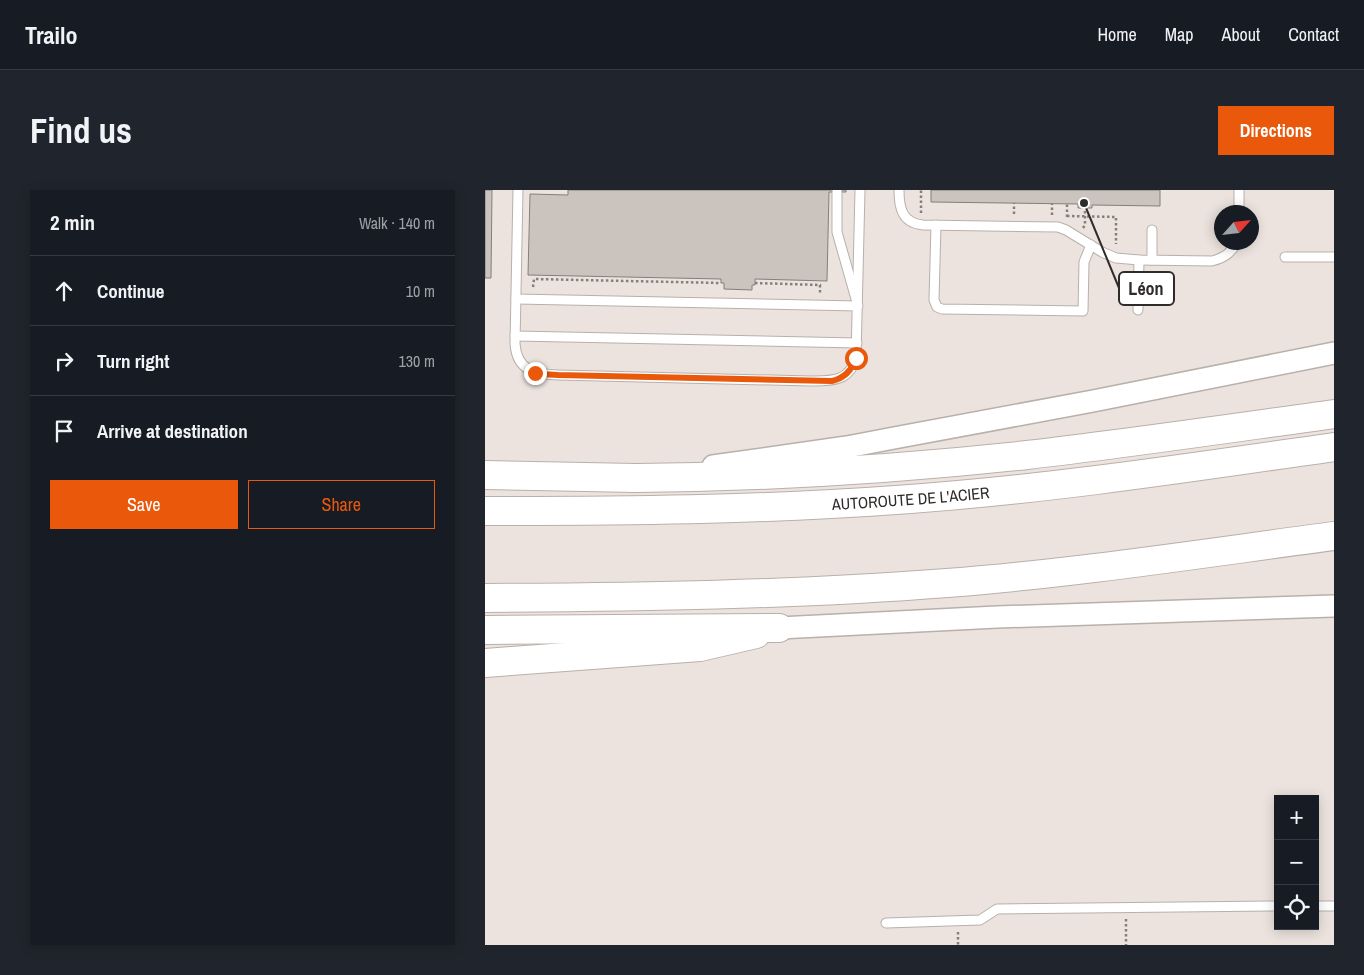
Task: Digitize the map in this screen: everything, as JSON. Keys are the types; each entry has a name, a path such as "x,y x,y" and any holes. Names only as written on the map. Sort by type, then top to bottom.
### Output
{"main road":[{"path":"485,475 636,478 786,474 900,466 978,460 1114,444 1334,414"},
{"name":"AUTOROUTE DE L'ACIER","path":"485,511 721,509 897,500 1056,485 1334,448"},
{"path":"485,598 734,595 949,583 1121,564 1334,536"},
{"path":"485,630 779,628"},
{"path":"485,664 700,647 779,628"}],"street":[{"path":"636,478 875,442 1334,353"},
{"path":"779,628 1035,616 1334,606"}],"lane":[{"path":"518,190 515,349 519,359 530,370 539,374 811,381 832,381 846,375 855,363 860,190"},
{"path":"899,190 901,208 908,219 919,225 1058,227 1116,258 1139,260 1217,260 1229,254 1232,250"},
{"path":"1239,190 1239,205"},
{"path":"837,192 837,232 857,306"},
{"path":"936,225 934,300 935,305 942,309 1083,311 1084,262 1091,245"},
{"path":"1152,230 1152,260"},
{"path":"1285,256 1334,257"},
{"path":"1138,310 1139,260"},
{"path":"516,299 857,306"},
{"path":"515,336 857,343"},
{"path":"886,923 980,920 997,909 1274,906"},
{"path":"1319,906 1334,906"}],"path":[{"path":"1014,203 1014,215"},
{"path":"1052,204 1052,216"},
{"path":"1067,204 1067,216"},
{"path":"1085,208 1085,225"},
{"path":"1116,258 1117,221"},
{"path":"533,279 721,283"},
{"path":"755,283 820,285"},
{"path":"1125,907 1126,945"}],"building":[{"path":"485,190 492,190 491,278 485,278"},
{"path":"568,190 846,190 846,192 829,192 827,281 755,279 755,285 752,285 752,290 724,289 724,283 721,283 721,279 528,275 530,194 568,195"},
{"path":"931,190 1160,190 1160,206 1092,205 1092,208 1078,208 1078,204 931,202"}],"place":[{"name":"Léon","path":"1084,203"}],"route":[{"path":"535,373 832,381 846,375 855,363 856,358"}]}
